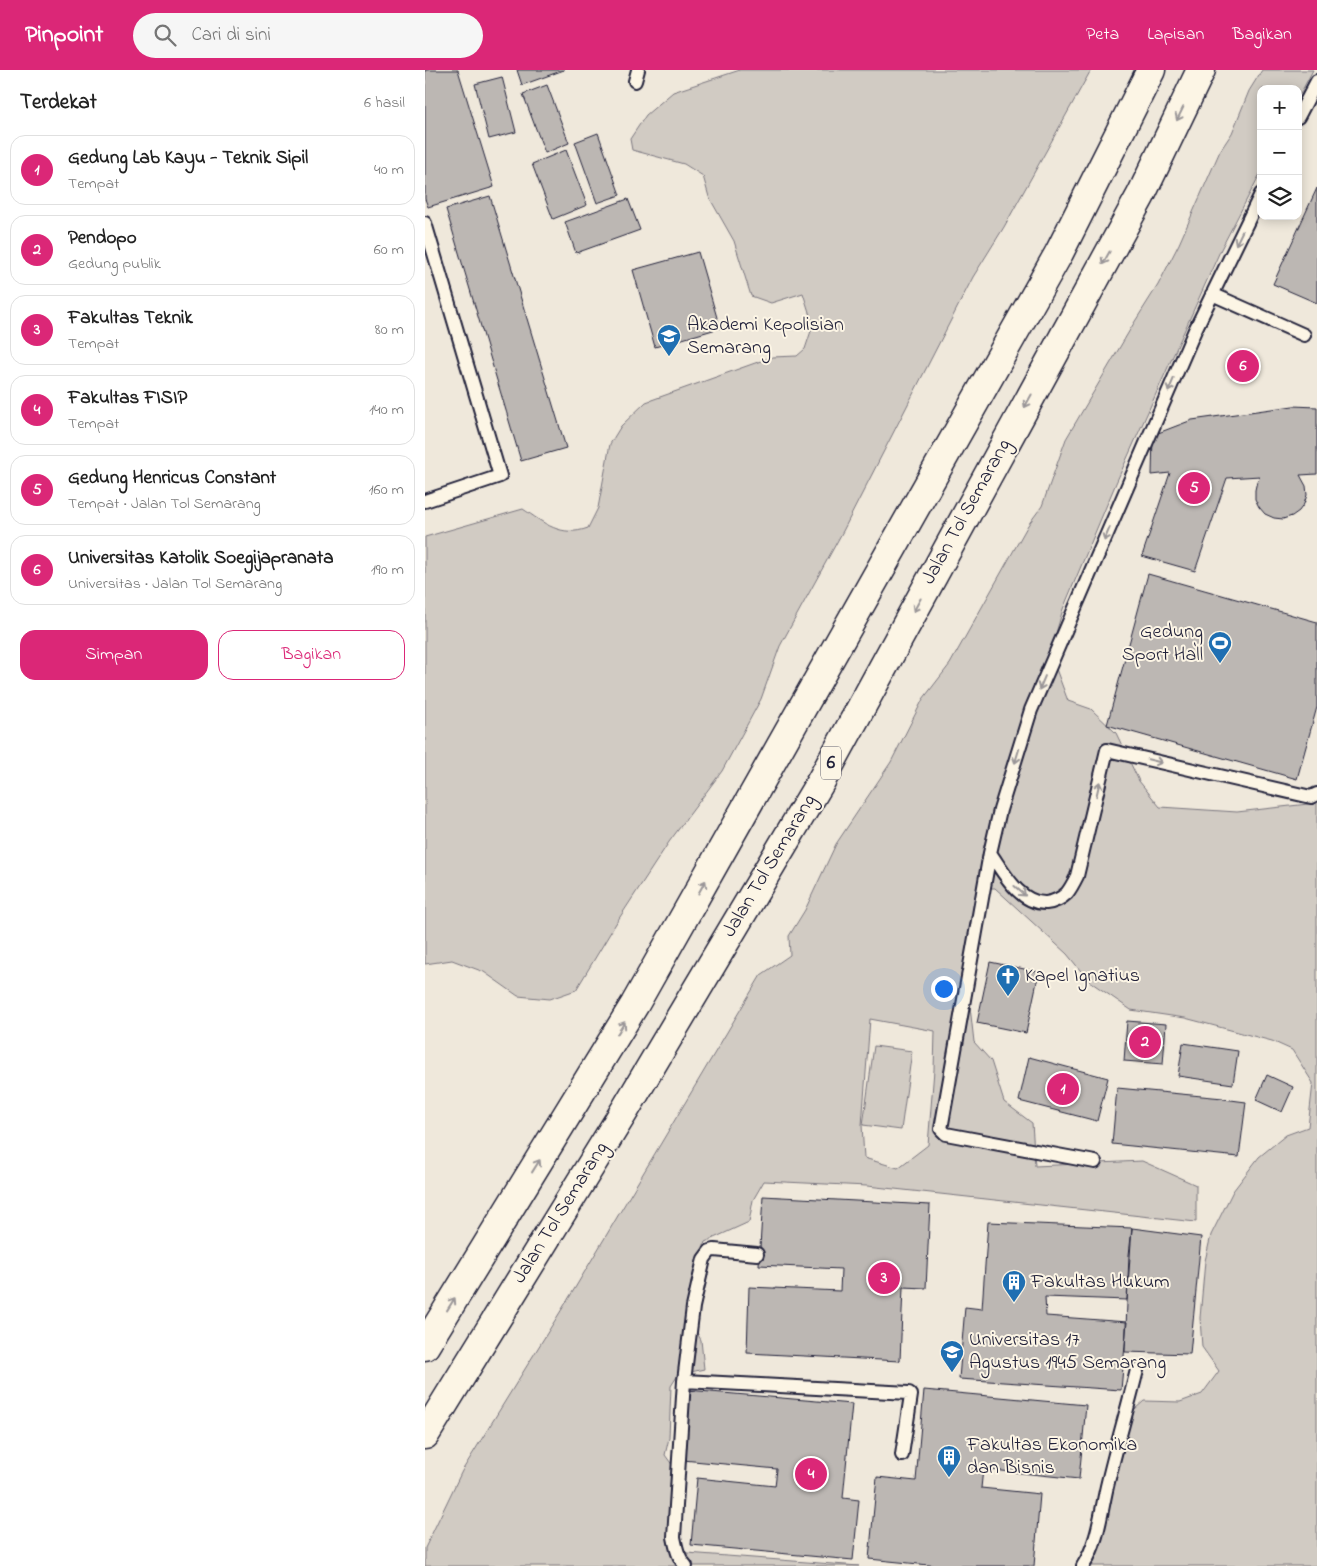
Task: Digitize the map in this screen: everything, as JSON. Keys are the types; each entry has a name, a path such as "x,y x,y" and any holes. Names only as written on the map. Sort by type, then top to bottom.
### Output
{"highway":[{"path":"425,1346 635,1004 1059,253 1151,70"},
{"name":"Jalan Tol Semarang","path":"425,1435 625,1110 821,781 1141,195 1201,70"}],"lane":[{"path":"1302,109 1317,81"},
{"path":"1095,1162 946,1134 941,1129 990,853 1000,810 1031,710 1187,348 1257,202"},
{"path":"425,223 500,476 425,501"},
{"path":"1212,294 1303,335"},
{"path":"990,853 1015,887 1031,900 1043,903 1054,902 1066,894 1077,876 1107,750 1311,797 1317,794"},
{"path":"686,1566 677,1552 674,1537 684,1381 693,1306 706,1256 714,1250 757,1254"},
{"path":"1083,1566 1090,1556 1137,1370"},
{"path":"684,1381 907,1392 911,1395 902,1455"}],"shaded area":[{"path":"740,70 1091,70 1004,227 973,277 843,531 780,646 761,699 722,771 669,842 618,920 576,990 550,999 518,996 484,972 452,960 425,964 425,537 523,509 546,524 561,530 578,531 588,528 598,508 610,444 621,426 646,402 772,357 797,356 805,349 813,325 803,293 771,303 751,296 734,241 709,197 703,176 684,164 632,150 630,139 646,115 673,92"},
{"path":"1262,70 1313,70 1302,91 1302,85 1257,85 1257,180 1221,249 1116,483 1063,609 1056,633 1056,669 1068,701 1091,709 1116,733 1139,781 1160,807 1237,812 1317,803 1317,1566 1084,1566 1093,1530 1111,1503 1118,1424 1144,1401 1180,1402 1202,1394 1219,1371 1202,1347 1200,1318 1205,1261 1211,1235 1233,1191 1259,1157 1286,1135 1308,1127 1313,1083 1292,1050 1272,1041 1185,1018 1131,1010 1089,981 1067,954 995,888 980,888 968,989 974,1042 991,1061 1004,1102 1032,1123 1035,1166 1142,1161 1196,1185 1196,1222 867,1186 764,1181 753,1200 749,1222 705,1242 691,1280 692,1324 701,1340 704,1369 678,1375 671,1386 669,1438 665,1455 673,1466 675,1543 687,1553 859,1566 425,1566 425,1548 462,1471 575,1288 761,975 790,955 789,936 805,910 836,844 891,762 923,699 950,664 1028,525 1042,506 1066,439 1158,285 1179,244 1220,151 1232,133 1249,91","holes":["870,1019 935,1031 928,1145 898,1168 864,1158 862,1125"]},
{"path":"874,1046 912,1051 901,1130 863,1125"}],"building":[{"path":"425,70 458,70 494,187 428,207 425,199"},
{"path":"517,70 564,70 522,85"},
{"path":"502,77 516,132 489,139 475,84"},
{"path":"547,85 569,143 545,153 523,94"},
{"path":"598,133 620,195 597,203 575,142"},
{"path":"566,150 587,205 553,219 532,164"},
{"path":"1317,188 1317,303 1273,284"},
{"path":"490,196 566,448 521,461 446,209"},
{"path":"628,199 640,230 576,253 565,222"},
{"path":"698,252 720,328 655,347 633,270"},
{"path":"1293,406 1317,407 1317,474 1300,475 1306,486 1307,495 1299,511 1283,519 1265,514 1255,499 1255,490 1260,476 1227,478 1195,571 1142,556 1170,473 1152,475 1153,435 1192,420"},
{"name":"Gedung Sport Hall","path":"1148,574 1317,622 1317,707 1297,779 1107,725"},
{"name":"Kapel Ignatius","path":"990,962 1039,972 1026,1033 977,1023"},
{"path":"1127,1021 1166,1024 1163,1064 1124,1061"},
{"path":"1183,1043 1238,1051 1233,1084 1178,1076"},
{"path":"1029,1057 1108,1078 1097,1121 1019,1101"},
{"path":"1267,1075 1293,1087 1282,1112 1256,1100"},
{"path":"1117,1088 1246,1102 1239,1157 1112,1144"},
{"path":"763,1196 930,1205 926,1288 903,1287 900,1361 747,1353 749,1287 840,1291 841,1269 759,1265"},
{"name":"Fakultas Hukum","path":"988,1222 1132,1228 1127,1300 1045,1297 1046,1316 1127,1322 1121,1390 959,1379 965,1307 982,1309"},
{"path":"1132,1228 1201,1237 1190,1354 1125,1352"},
{"path":"687,1390 852,1404 843,1498 859,1500 853,1560 691,1545 697,1478 775,1486 777,1469 683,1460"},
{"name":"Fakultas Ekonomika dan Bisnis","path":"924,1390 1086,1405 1079,1479 983,1469 981,1488 1040,1494 1034,1566 939,1566 869,1559 877,1477 916,1481"}],"place":[{"name":"Akademi Kepolisian Semarang","path":"669,357"},
{"name":"Universitas Katolik Soegijapranata","path":"1243,366"},
{"name":"Gedung Henricus Constant","path":"1194,488"},
{"name":"Gedung Sport Hall","path":"1220,664"},
{"name":"Kapel Ignatius","path":"1008,997"},
{"name":"Pendopo","path":"1145,1042"},
{"name":"Gedung Lab Kayu - Teknik Sipil","path":"1063,1089"},
{"name":"Fakultas Teknik","path":"884,1278"},
{"name":"Fakultas Hukum","path":"1014,1303"},
{"name":"Universitas 17 Agustus 1945 Semarang","path":"952,1373"},
{"name":"Fakultas FISIP","path":"811,1474"},
{"name":"Fakultas Ekonomika dan Bisnis","path":"949,1478"}]}
